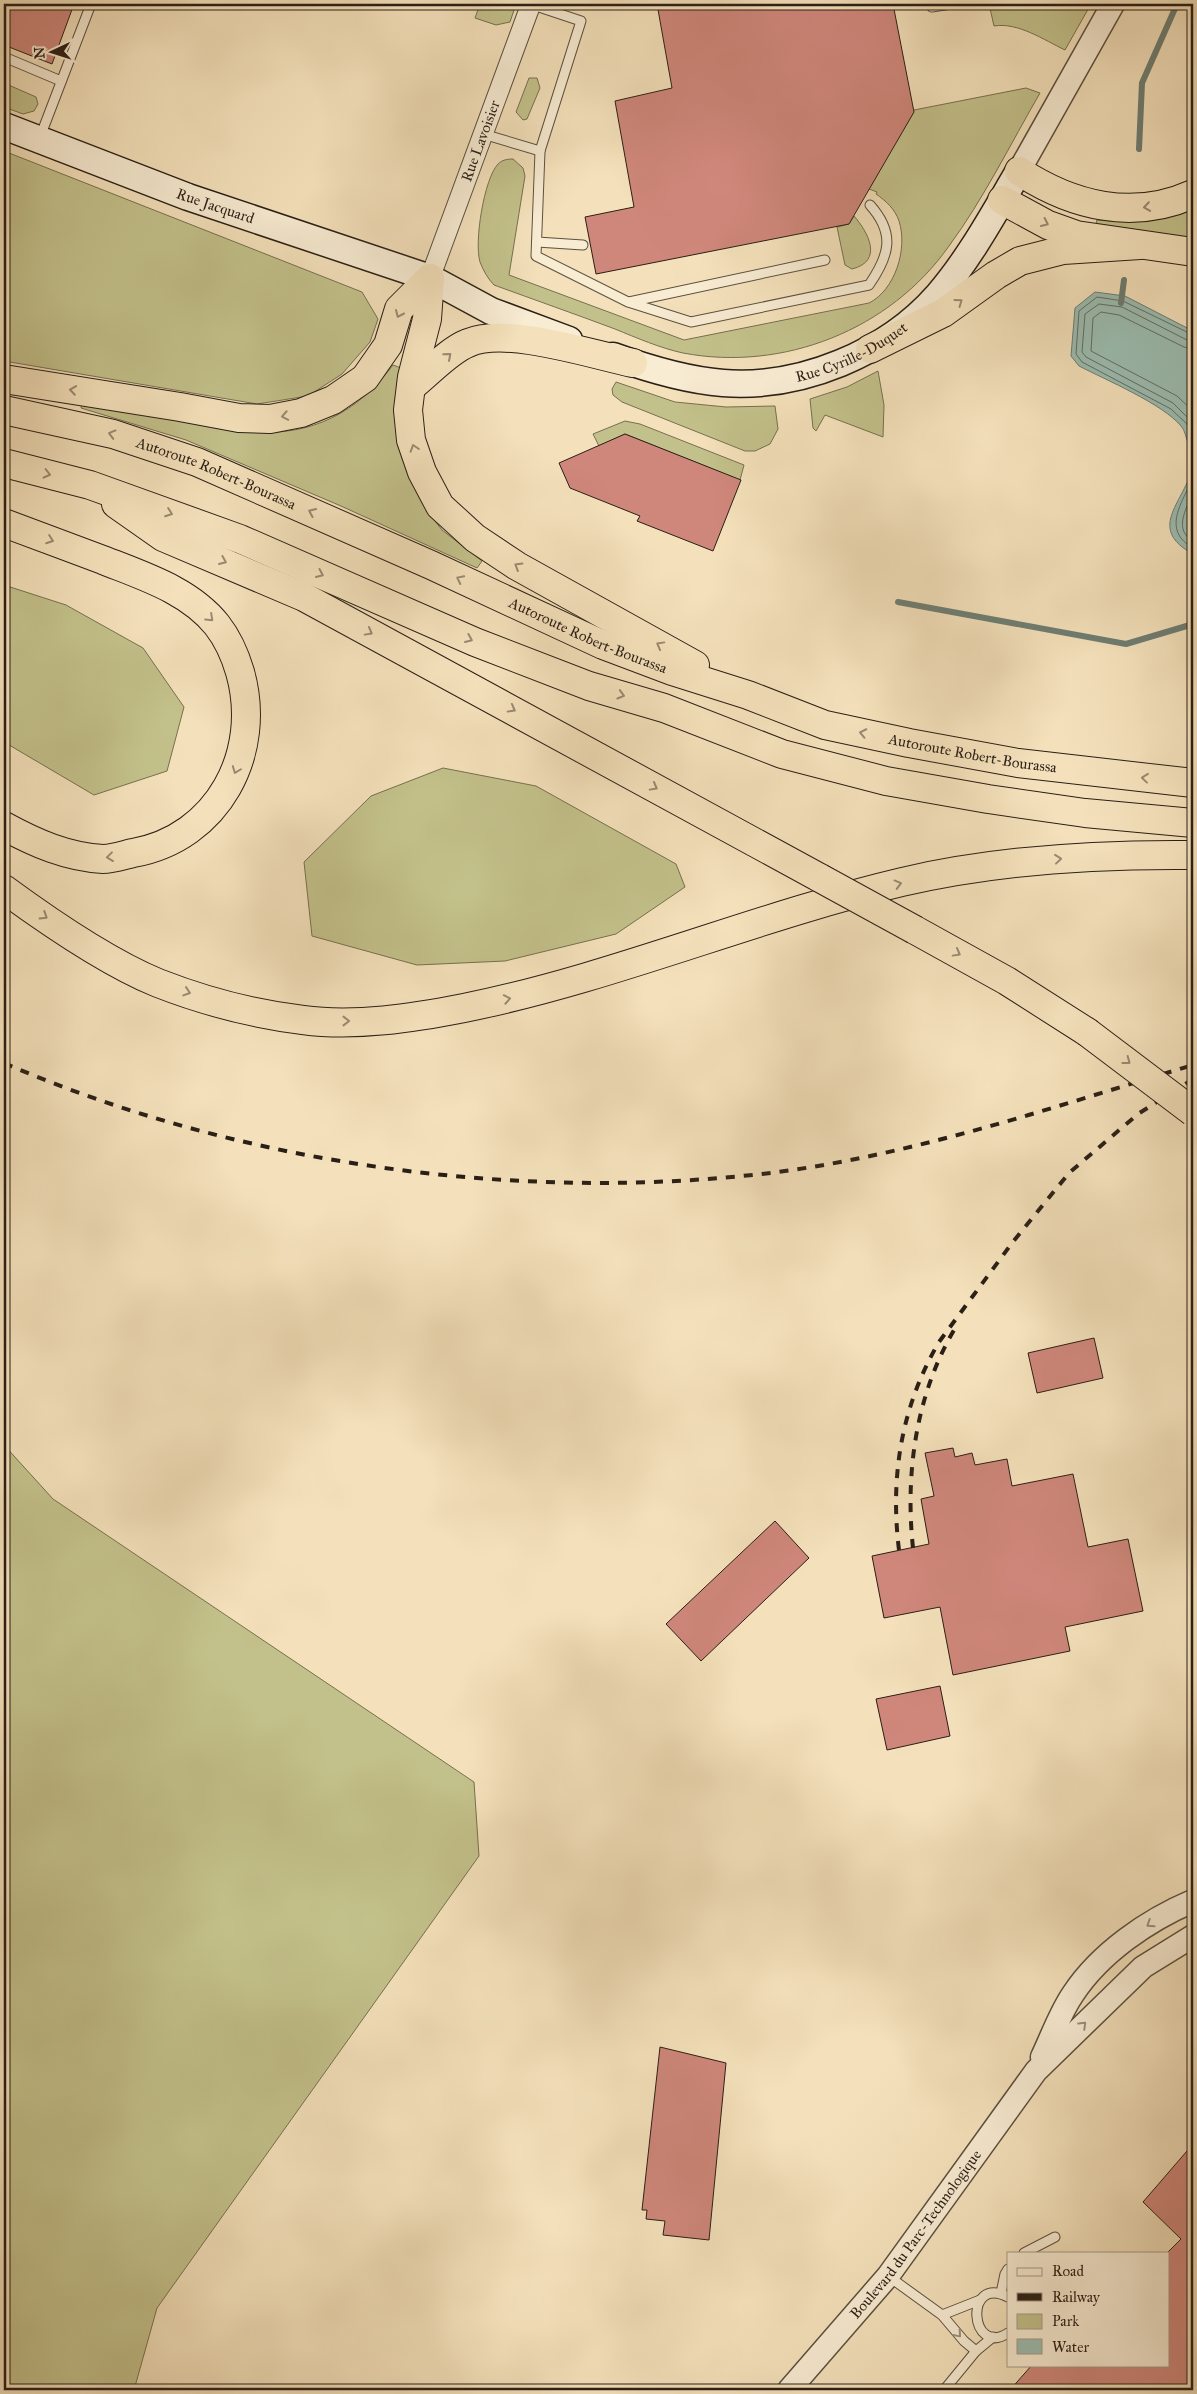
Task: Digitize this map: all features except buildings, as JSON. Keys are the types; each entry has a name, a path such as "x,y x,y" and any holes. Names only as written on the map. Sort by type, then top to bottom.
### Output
{"highway":[{"path":"1019,171 1057,193 1086,204 1112,208 1142,209 1175,201 1193,194"},
{"path":"1002,200 1033,218 1062,231 1092,238 1193,252"},
{"path":"870,349 943,314 996,275 1020,261 1063,250 1140,245"},
{"path":"4,379 180,406 239,418 270,419 301,413 333,400 365,378 388,345 399,309 430,278"},
{"path":"430,278 427,319 410,387 408,410 411,440 422,472 440,506 475,538 517,566 748,695"},
{"path":"410,387 456,349 478,339 491,337 516,337 633,363"},
{"name":"Autoroute Robert-Bourassa","path":"4,410 113,434 197,462 413,557 603,645 672,671 748,695 825,725 1018,763 1193,783"},
{"path":"4,464 90,485 240,539 475,642 589,686 664,708 782,754 886,781 988,800 1085,813 1193,823"},
{"path":"90,485 163,537 304,597 1007,981 1087,1032 1193,1112"},
{"path":"4,523 160,583 192,601 217,624 233,651 243,683 247,712 245,738 237,771 216,804 182,836 148,851 105,859 63,853 4,826"},
{"path":"4,889 107,956 157,982 248,1011 306,1020 356,1021 425,1015 521,996 902,882 968,870 1069,858 1193,855"}],"main road":[{"name":"Rue Jacquard","path":"4,126 188,197 430,278"},
{"name":"Rue Cyrille-Duquet","path":"430,278 491,311 633,363 678,377 725,384 768,382 809,373 870,349 907,325 938,294 965,258 1019,171"}],"street":[{"name":"Rue Lavoisier","path":"430,278 530,4"},
{"name":"Rue Cyrille-Duquet","path":"1019,171 1113,4"},
{"name":"Boulevard du Parc-Technologique","path":"1036,2071 1072,1995 1094,1968 1148,1925 1193,1901"},
{"name":"Boulevard du Parc-Technologique","path":"789,2390 888,2276 1036,2071 1137,1972 1193,1936"}],"lane":[{"path":"39,139 91,4"},
{"path":"530,4 581,21 540,151 536,256 628,302 691,322 869,285 880,270 889,244 880,216 870,205"},
{"path":"931,4 932,7 951,4"},
{"path":"4,57 61,81"},
{"path":"483,134 540,151"},
{"path":"537,242 583,245"},
{"path":"628,302 824,260"},
{"path":"1026,2252 1054,2237"},
{"path":"942,2315 990,2294 1005,2295 1005,2274 1007,2271"},
{"path":"888,2276 942,2315 964,2341 976,2351"},
{"path":"980,2300 975,2311 976,2322 982,2332 993,2337 1004,2336 1007,2334"},
{"path":"944,2390 976,2351 993,2337"}],"green space":[{"path":"480,4 516,4 510,22 496,25 475,18"},
{"path":"989,4 1091,4 1065,50 1021,29 1003,25 994,26"},
{"path":"529,78 537,78 540,88 527,119 523,120 516,112"},
{"path":"4,83 36,97 38,104 34,111 23,114 4,107"},
{"path":"1026,88 1040,93 973,210 949,246 925,275 897,301 865,322 831,338 796,350 758,356 721,357 674,351 494,285 480,262 478,253 479,226 488,183 498,164 505,160 513,159 523,168 525,176 509,275 684,340 869,303 886,289 892,279 897,268 902,244 899,221 893,209 876,194 877,192 869,189 914,110"},
{"path":"4,151 362,292 378,319 370,342 342,374 308,396 257,404 4,361"},
{"path":"1193,208 1193,243 1094,230 1097,220 1121,222 1146,221 1170,217"},
{"path":"854,216 868,238 870,253 868,260 852,269 845,265 837,227 849,224"},
{"path":"393,365 401,368 401,452 410,479 425,508 442,530 482,561 477,568 341,506 186,440 81,408 82,400 237,430 274,432 294,430 332,418 348,408 379,382"},
{"path":"878,371 884,405 883,437 825,415 816,431 813,428 810,399 847,387"},
{"path":"616,382 675,402 726,407 775,406 778,429 770,444 755,451 745,451 622,402 613,395 612,389"},
{"path":"625,421 640,424 744,465 740,480 625,434 599,446 593,434"},
{"path":"4,585 66,605 143,648 184,707 167,771 94,795 4,742"},
{"path":"443,768 536,786 676,864 685,887 616,934 505,961 417,965 312,936 304,862 371,796"},
{"path":"4,1445 53,1499 474,1782 479,1856 157,2308 134,2390 4,2390"}],"water":[{"path":"1095,292 1125,296 1193,331 1193,467 1191,453 1184,432 1173,418 1148,401 1079,366 1071,356 1075,308"},
{"path":"1193,467 1193,554 1179,545 1172,535 1170,525 1172,515"}],"waterway":[{"path":"1139,149 1142,83 1177,4"},
{"path":"1121,303 1124,280"},
{"path":"898,602 1126,644 1190,625 1193,618"}],"railway":[{"path":"4,1063 94,1098 188,1128 285,1151 383,1168 483,1178 583,1183 681,1181 778,1172 831,1164 936,1141 988,1127 1193,1065"},
{"path":"899,1550 896,1496 901,1443 915,1392 939,1342 1012,1243 1069,1173 1138,1114 1193,1079"},
{"path":"913,1548 911,1491 916,1435 930,1381 954,1330"}]}
